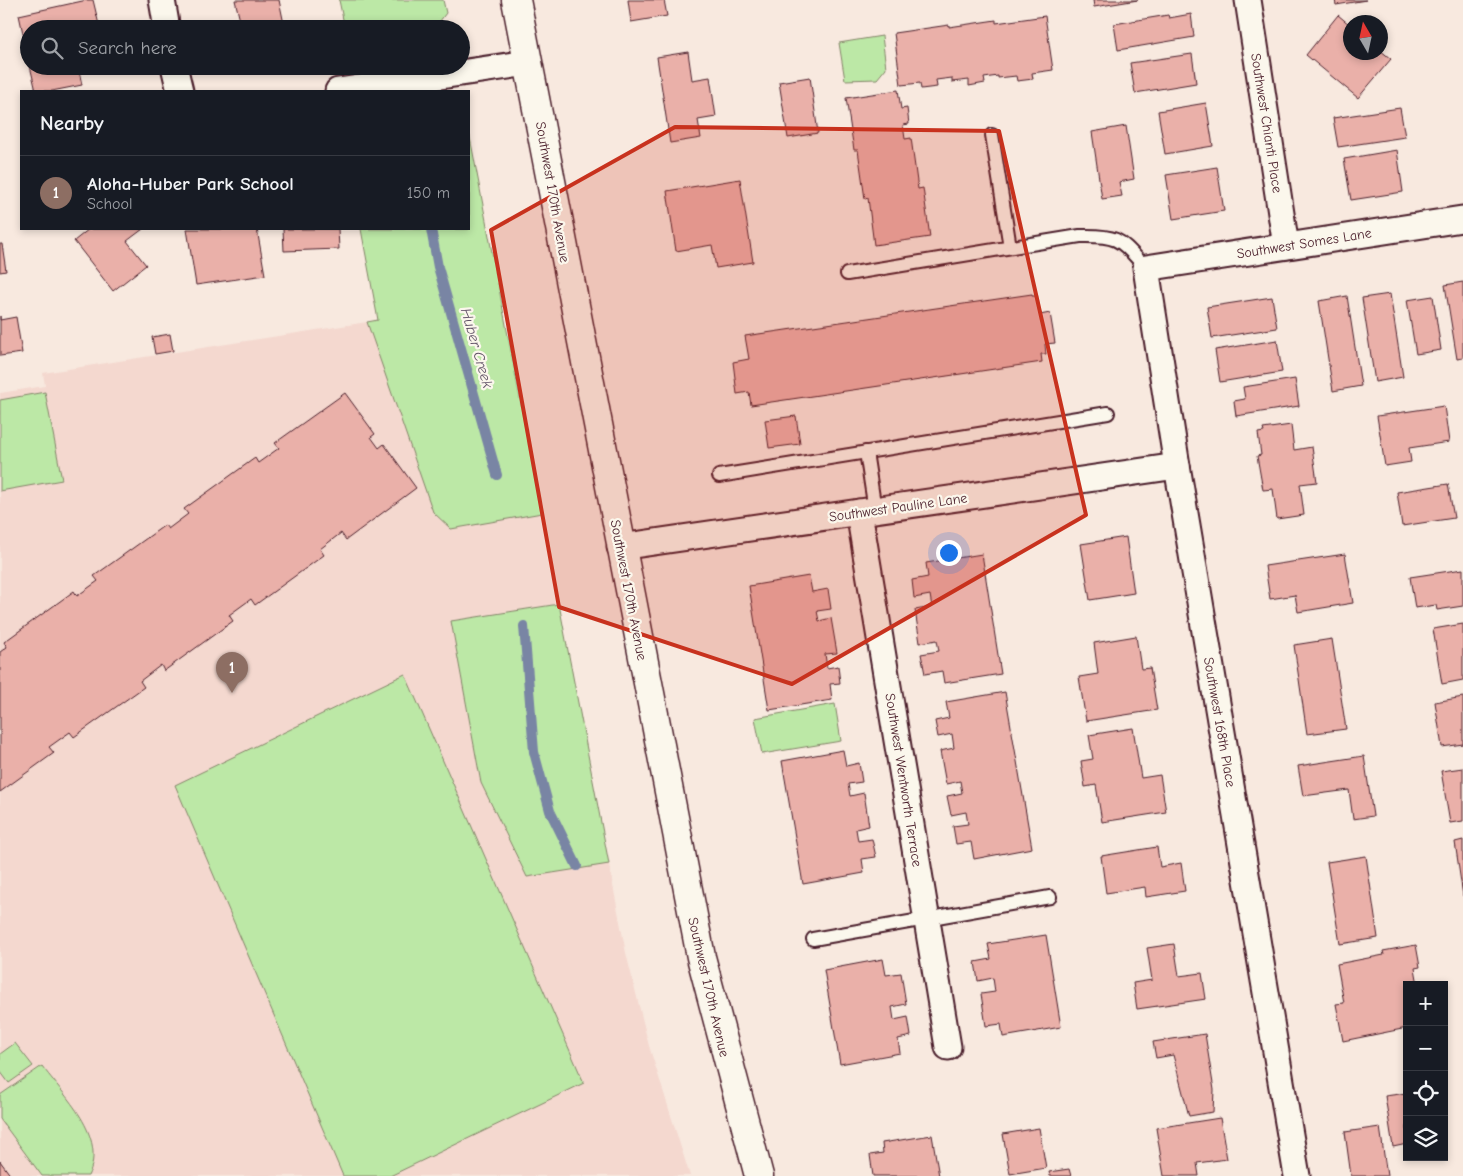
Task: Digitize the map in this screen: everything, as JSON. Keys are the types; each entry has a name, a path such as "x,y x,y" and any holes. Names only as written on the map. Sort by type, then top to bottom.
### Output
{"main road":[{"name":"Southwest 170th Avenue","path":"516,0 700,958 759,1176"}],"street":[{"path":"162,0 165,20"},
{"name":"Southwest Chianti Place","path":"1248,0 1286,246"},
{"path":"470,72 528,63"},
{"path":"176,75 180,90"},
{"path":"345,90 447,75"},
{"name":"Southwest Somes Lane","path":"1146,268 1462,219"},
{"name":"Southwest 168th Place","path":"1146,268 1177,466 1297,1176"},
{"name":"Southwest Pauline Lane","path":"620,547 1177,466"},
{"name":"Southwest Wentworth Terrace","path":"867,511 927,919 948,1048"}],"lane":[{"path":"992,135 1010,247"},
{"path":"847,274 1080,236 1105,236 1120,240 1146,268"},
{"path":"719,476 1108,413"},
{"path":"866,452 867,511"},
{"path":"813,939 1050,897"}],"highlighted area":[{"path":"675,127 999,131 1086,515 792,684 559,607 491,230"}],"shaded area":[{"path":"501,301 559,604 451,621 481,783 590,766 626,953 649,1046 690,1176 0,1176 0,393 45,386 43,373"}],"green space":[{"path":"339,0 443,0 446,13 441,20 343,20"},
{"path":"882,36 886,68 877,79 845,80 839,43"},
{"path":"470,137 542,513 451,529 433,512 367,322 378,320 361,230 470,230"},
{"path":"45,392 62,480 0,491 0,400"},
{"path":"559,604 609,864 527,877 481,783 451,621"},
{"path":"405,674 584,1083 390,1176 343,1176 175,785"},
{"path":"835,704 841,741 762,754 755,718"},
{"path":"15,1043 33,1066 9,1083 0,1071 0,1054"},
{"path":"42,1066 81,1117 88,1132 92,1146 93,1161 88,1176 42,1176 0,1119 0,1095"}],"building":[{"path":"93,0 98,20 20,20 19,15"},
{"path":"235,0 279,0 283,20 240,20"},
{"path":"628,0 664,0 667,16 631,22"},
{"path":"1093,0 1138,0 1094,7"},
{"path":"1335,0 1366,0 1336,5"},
{"path":"1191,14 1194,37 1118,50 1114,24 1168,15 1169,18"},
{"path":"1338,15 1343,19 1343,60 1388,60 1388,57 1391,59 1358,98 1306,55"},
{"path":"1045,16 1053,70 1032,73 1033,79 1017,81 1016,76 998,78 998,76 984,78 985,83 969,86 969,80 952,82 952,78 936,80 937,87 921,89 920,83 901,85 894,33 949,25 949,27 996,20 996,23"},
{"path":"688,52 692,80 710,77 716,117 698,120 701,138 670,143 657,57"},
{"path":"1192,54 1196,83 1135,93 1130,63"},
{"path":"32,75 80,75 82,85 57,90 36,90"},
{"path":"810,77 818,133 788,138 779,82"},
{"path":"898,90 901,109 907,108 909,124 903,125 905,139 911,138 918,189 923,188 930,237 874,245 868,198 865,199 858,150 854,150 846,98"},
{"path":"1206,103 1213,146 1165,154 1158,111"},
{"path":"1400,108 1405,137 1338,147 1333,118"},
{"path":"1126,126 1134,179 1119,182 1122,196 1102,199 1092,132"},
{"path":"1397,150 1403,192 1351,200 1344,159"},
{"path":"1217,167 1224,211 1173,219 1166,175"},
{"path":"740,179 753,262 716,268 712,245 676,251 667,191"},
{"path":"88,230 142,230 127,241 146,265 113,291 74,241"},
{"path":"187,230 257,230 265,275 196,285"},
{"path":"283,230 338,230 339,249 284,251"},
{"path":"0,244 2,244 6,271 0,272"},
{"path":"1463,282 1463,358 1457,359 1445,285"},
{"path":"1032,294 1032,296 1037,296 1040,315 1050,313 1055,343 1045,344 1046,354 1041,354 1042,362 751,405 749,392 737,394 733,362 749,359 745,336"},
{"path":"1390,294 1403,377 1375,382 1362,298"},
{"path":"1347,296 1361,386 1333,391 1319,301"},
{"path":"1433,296 1441,350 1416,354 1407,300"},
{"path":"1272,297 1277,328 1212,338 1207,307"},
{"path":"16,317 22,353 0,356 0,320"},
{"path":"170,334 173,351 155,354 152,337"},
{"path":"1277,340 1282,372 1220,382 1215,350"},
{"path":"1295,379 1299,406 1236,416 1234,401 1245,399 1243,387"},
{"path":"345,393 375,434 371,437 379,448 384,444 416,488 346,540 341,533 320,549 324,555 255,605 251,599 229,615 233,621 164,671 161,665 140,681 144,687 74,737 70,732 49,747 54,753 0,792 0,652 7,647 4,642 74,591 77,596 98,581 94,576 165,525 168,529 188,514 184,509 255,458 258,463 279,448 275,443"},
{"path":"1444,406 1449,442 1409,448 1411,462 1385,466 1377,416"},
{"path":"796,416 800,444 769,448 765,420"},
{"path":"1291,425 1294,450 1312,447 1317,482 1300,484 1304,515 1277,519 1273,489 1263,490 1257,456 1261,455 1258,433 1264,432 1263,429"},
{"path":"1448,484 1454,518 1402,526 1397,492"},
{"path":"1126,537 1134,593 1090,600 1081,544"},
{"path":"982,554 1001,674 944,683 942,671 925,674 921,654 939,651 937,640 920,643 915,610 932,607 930,595 914,598 912,580 928,577 926,563"},
{"path":"1345,554 1353,603 1298,612 1295,595 1270,599 1265,566"},
{"path":"1463,569 1463,606 1437,610 1436,605 1415,608 1410,577"},
{"path":"809,576 812,592 828,589 831,609 817,611 819,621 831,618 837,653 825,654 827,668 838,666 840,683 830,684 832,700 769,710 749,586"},
{"path":"1463,624 1463,680 1442,684 1433,629"},
{"path":"1136,636 1141,669 1150,668 1157,710 1086,721 1079,677 1098,674 1094,643"},
{"path":"1332,639 1346,729 1307,734 1294,645"},
{"path":"1005,692 1032,848 974,859 971,842 956,844 953,826 968,824 966,812 951,815 947,796 962,793 960,781 946,784 940,751 954,748 952,734 938,737 935,721 949,718 946,702"},
{"path":"1463,697 1463,744 1442,747 1435,702"},
{"path":"1133,728 1141,778 1160,775 1166,812 1102,822 1096,785 1085,787 1081,761 1093,759 1089,735"},
{"path":"843,750 846,766 859,763 862,782 848,784 850,796 864,793 869,826 856,829 858,841 872,839 876,857 862,859 864,873 803,884 782,761"},
{"path":"1364,756 1373,816 1353,819 1349,790 1303,796 1298,766"},
{"path":"1463,768 1463,821 1450,823 1441,771"},
{"path":"1463,840 1463,896 1455,842"},
{"path":"1157,847 1160,867 1181,863 1185,891 1146,897 1145,887 1106,893 1101,856"},
{"path":"1366,856 1378,938 1340,944 1327,862"},
{"path":"1046,935 1061,1027 1003,1037 1001,1024 986,1026 981,994 995,992 993,978 978,981 975,962 991,959 988,944"},
{"path":"1174,944 1179,976 1202,973 1206,999 1137,1009 1133,983 1152,980 1147,948"},
{"path":"1416,945 1420,967 1415,968 1417,981 1403,981 1403,1029 1343,1041 1336,1004 1344,1003 1337,964 1384,955 1383,951"},
{"path":"883,959 886,975 901,973 906,1004 892,1007 894,1020 908,1017 911,1036 898,1039 900,1053 840,1064 824,970"},
{"path":"1205,1034 1214,1090 1213,1112 1189,1116 1173,1055 1156,1058 1153,1042"},
{"path":"1403,1094 1403,1145 1393,1147 1385,1096"},
{"path":"1220,1118 1227,1159 1197,1163 1199,1176 1164,1176 1156,1128"},
{"path":"1380,1127 1387,1176 1351,1176 1345,1132"},
{"path":"1039,1128 1046,1168 1010,1174 1003,1134"},
{"path":"932,1135 939,1176 873,1176 870,1155 883,1153 882,1143"},
{"path":"0,1161 11,1176 0,1176"},
{"path":"1069,1169 1071,1176 1050,1176 1049,1172"}],"waterway":[{"name":"Huber Creek","path":"431,230 438,267 497,475"},
{"name":"Huber Creek","path":"524,626 534,752 550,811 577,866"}],"place":[{"name":"Aloha-Huber Park School","path":"232,693"}]}
